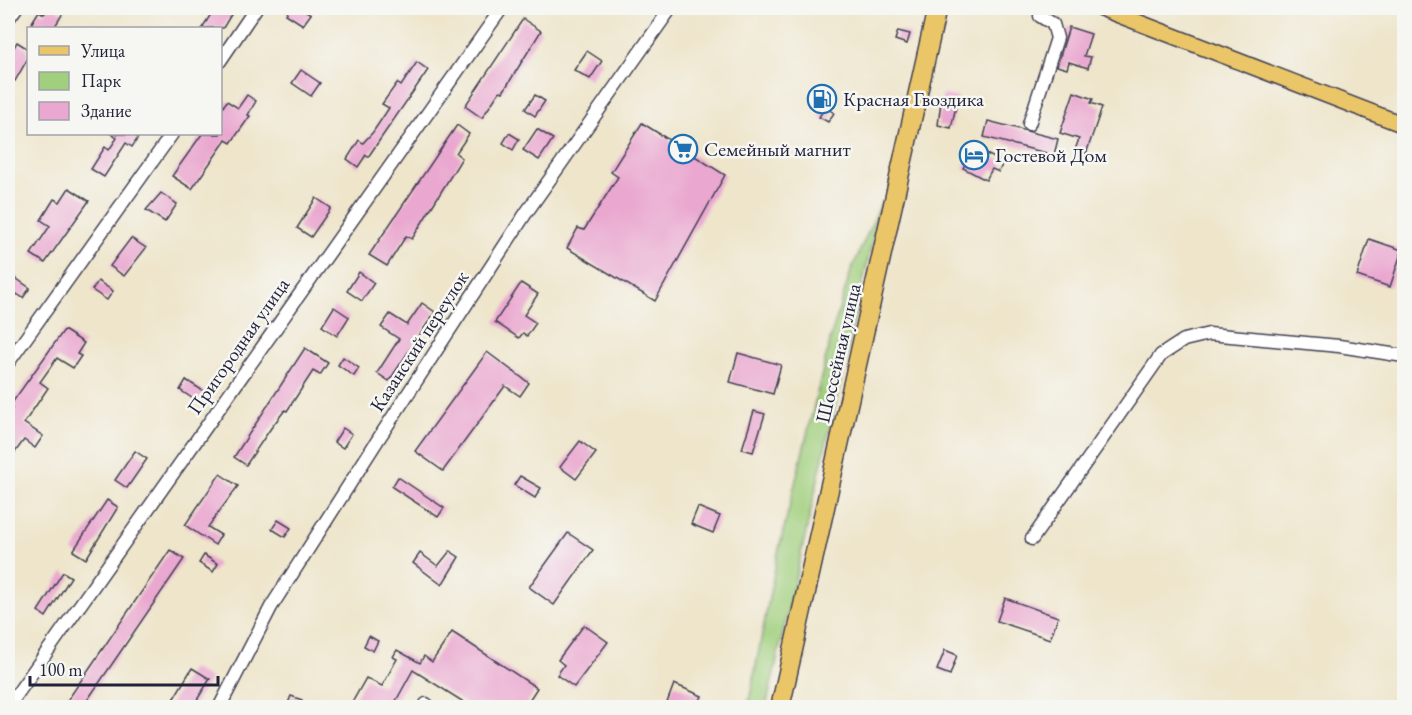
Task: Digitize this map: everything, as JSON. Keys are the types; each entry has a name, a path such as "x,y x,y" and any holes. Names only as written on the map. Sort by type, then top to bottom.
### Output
{"highway":[{"name":"Шоссейная улица","path":"780,708 937,8"},
{"path":"932,26 942,8"}],"main road":[{"path":"932,8 932,26"},
{"path":"1101,8 1404,125"}],"street":[{"path":"8,19 16,8"},
{"path":"222,58 256,8"},
{"name":"Пригородная улица","path":"8,707 502,8"},
{"name":"Казанский переулок","path":"219,708 271,607 379,438 526,213 593,122 671,8"},
{"path":"1029,124 1057,38 1053,24 1040,16"},
{"path":"8,363 171,135"},
{"path":"1032,539 1161,355 1184,340 1209,334 1340,346 1404,356"},
{"path":"424,708 426,704 431,708"}],"green space":[{"path":"881,203 766,707 748,707 777,557 832,333 851,271"}],"building":[{"path":"49,8 55,8 63,13 55,27 37,27 31,24 39,11 44,14"},
{"path":"215,8 223,8 232,13 223,28 203,27"},
{"path":"290,8 301,8 311,14 303,25 286,14"},
{"path":"523,19 541,31 503,92 500,91 482,118 465,106"},
{"path":"1069,27 1091,34 1084,56 1091,57 1088,68 1069,62 1067,69 1057,66"},
{"path":"898,31 910,34 907,44 895,40"},
{"path":"17,42 27,48 27,60 15,81 8,77 8,58"},
{"path":"587,51 602,61 590,79 574,70"},
{"path":"417,62 428,70 368,157 366,155 358,167 347,159 359,140 363,143 373,132 389,108 382,104 397,83 401,86"},
{"path":"301,70 320,83 311,96 292,83"},
{"path":"1074,92 1093,99 1091,103 1102,107 1086,154 1075,150 1079,139 1060,133"},
{"path":"942,94 958,98 951,128 938,125"},
{"path":"247,95 256,101 248,115 250,116 231,143 226,140 192,189 172,176 201,135 222,135 222,108 227,101 238,108"},
{"path":"535,95 545,101 535,116 525,109"},
{"path":"825,107 834,113 828,122 819,117"},
{"path":"988,121 1058,139 1054,155 984,137"},
{"path":"642,123 725,175 655,301 567,248 578,228 584,230 618,177 611,172"},
{"path":"457,125 469,134 456,153 462,158 412,239 406,236 387,266 369,255"},
{"path":"537,129 553,139 539,160 523,150"},
{"path":"509,133 519,139 513,150 503,143"},
{"path":"112,135 134,135 138,138 132,147 126,143 104,177 91,169 105,147 109,150 117,138"},
{"path":"974,148 1003,162 999,172 992,169 986,180 963,168"},
{"path":"69,188 89,201 45,263 31,254 50,226 41,220 54,199 60,202"},
{"path":"161,193 177,204 165,222 146,210"},
{"path":"316,198 331,208 311,237 297,228"},
{"path":"131,238 146,248 124,276 110,266"},
{"path":"1369,239 1402,250 1390,287 1357,276"},
{"path":"359,272 374,283 362,301 347,291"},
{"path":"8,273 30,288 23,298 17,294 8,308"},
{"path":"98,281 113,291 107,300 92,290"},
{"path":"521,283 538,294 524,315 536,323 527,336 523,333 519,338 495,322"},
{"path":"422,303 435,312 389,381 377,373 399,339 381,327 390,314 407,325"},
{"path":"334,307 349,317 337,336 322,326"},
{"path":"64,330 84,343 77,354 81,356 73,368 57,358 40,382 48,388 24,423 43,436 35,448 24,440 13,455 8,451 8,416 12,409 9,407"},
{"path":"305,348 328,363 320,375 313,371 287,411 285,410 271,428 246,465 234,457"},
{"path":"487,352 529,383 520,396 505,386 443,471 415,451"},
{"path":"738,353 781,365 773,394 730,382"},
{"path":"343,357 359,368 354,376 338,365"},
{"path":"186,380 205,392 198,402 180,390"},
{"path":"754,411 765,414 753,452 742,449"},
{"path":"343,428 352,434 343,448 334,442"},
{"path":"580,441 596,453 576,479 560,467"},
{"path":"135,451 147,459 127,488 115,480"},
{"path":"220,474 238,486 208,527 221,535 215,545 185,525"},
{"path":"520,476 541,488 535,498 514,485"},
{"path":"398,477 444,508 438,517 392,487"},
{"path":"107,500 118,507 86,559 73,551"},
{"path":"698,507 720,516 713,533 691,524"},
{"path":"278,520 291,528 285,537 272,529"},
{"path":"568,533 593,550 554,605 529,587"},
{"path":"170,550 184,559 82,708 78,708 67,701"},
{"path":"450,551 459,557 442,585 413,563 420,553 438,566"},
{"path":"204,555 218,564 213,572 199,563"},
{"path":"63,572 71,577 46,617 38,611"},
{"path":"1005,598 1058,617 1050,639 997,621"},
{"path":"584,625 608,642 574,687 557,675 564,665 558,660"},
{"path":"452,632 537,688 524,708 473,708 413,670 392,708 349,708 366,678 382,686 397,659 393,657 397,650 420,663 424,656 432,662"},
{"path":"369,636 378,641 373,651 364,646"},
{"path":"945,650 957,655 950,675 937,670"},
{"path":"192,668 210,679 192,708 168,708"},
{"path":"674,684 702,696 697,708 665,708"},
{"path":"291,696 302,700 298,708 286,708"}],"place":[{"name":"Красная Гвоздика","path":"822,99"},
{"name":"Семейный магнит","path":"683,149"},
{"name":"Гостевой Дом","path":"974,155"}]}
